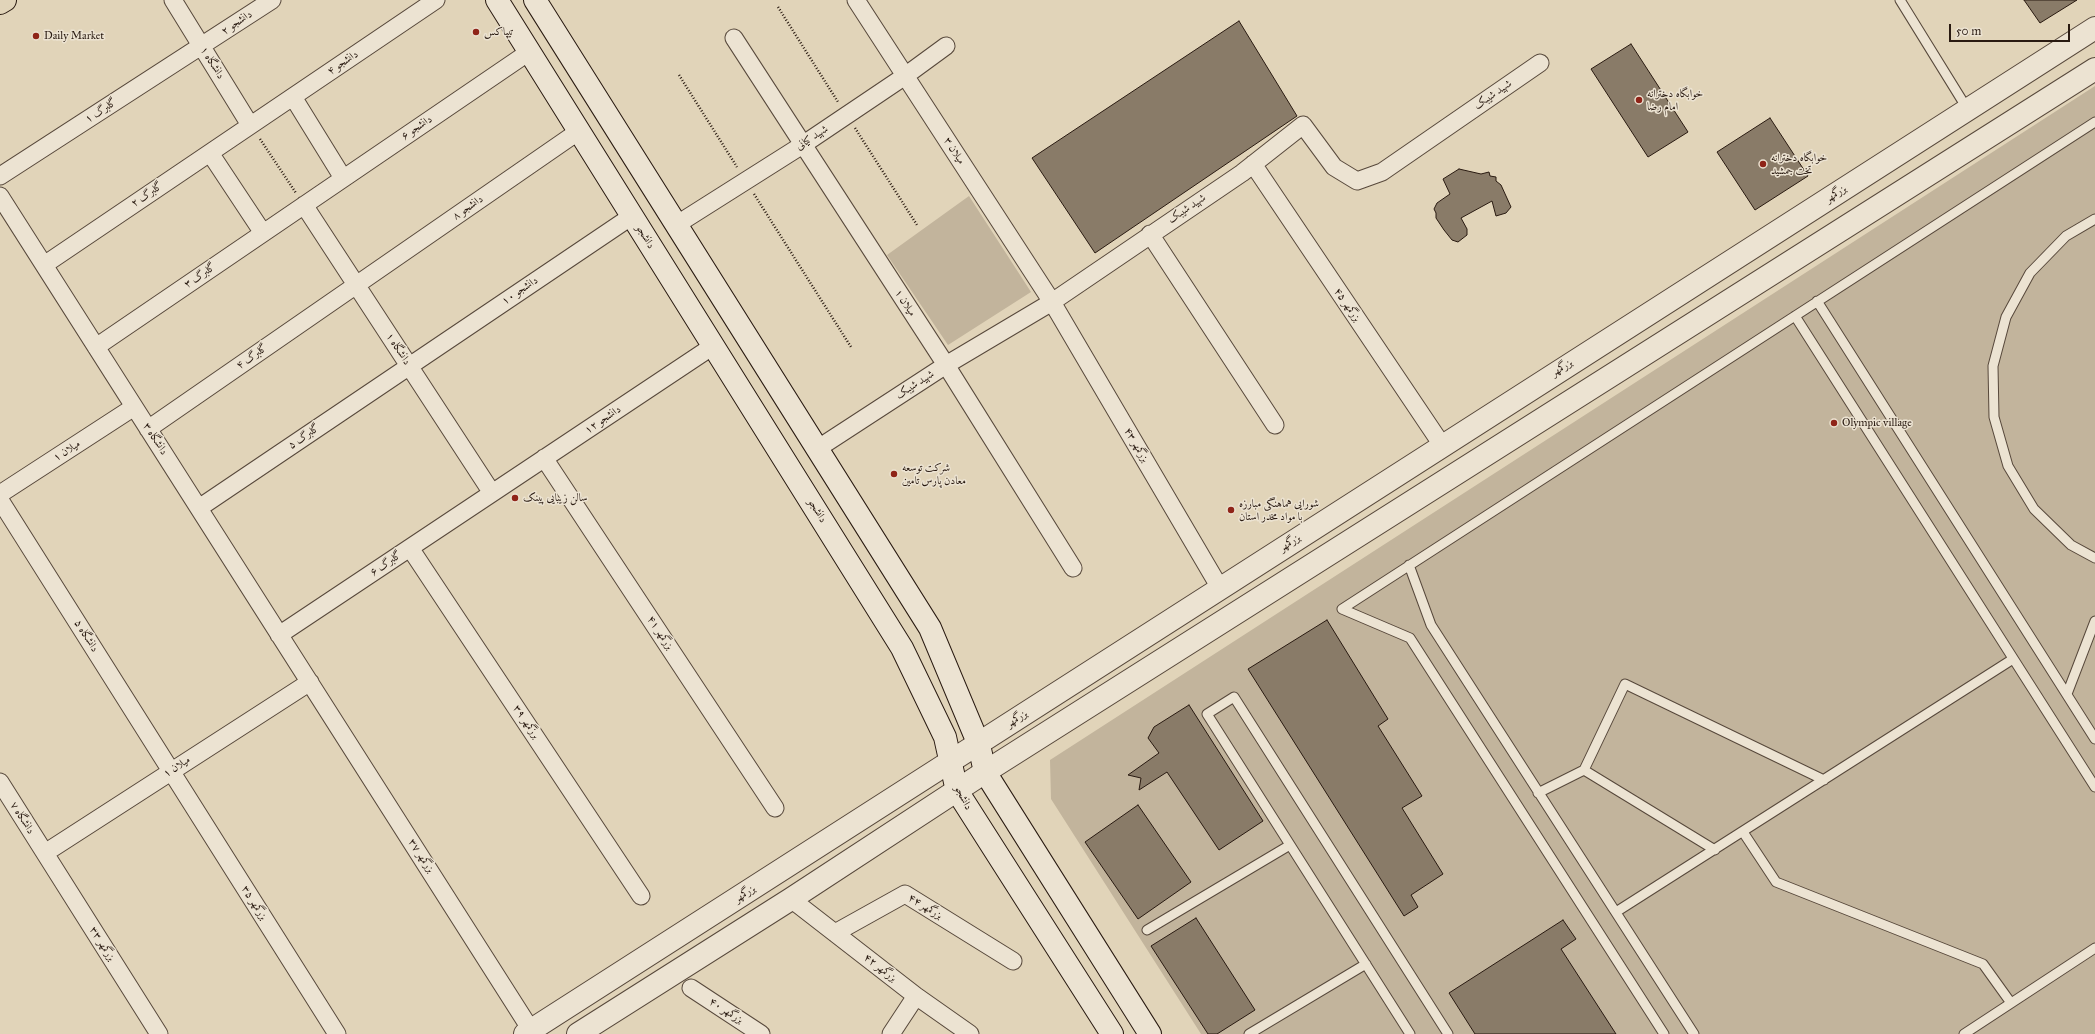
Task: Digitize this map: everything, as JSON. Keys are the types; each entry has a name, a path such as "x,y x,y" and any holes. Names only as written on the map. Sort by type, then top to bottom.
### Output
{"main road":[{"path":"0,3 5,0"}],"street":[{"name":"دانشگاه ۱","path":"173,0 250,125"},
{"name":"دانشجو ۲","path":"202,47 272,0"},
{"name":"دانشجو ۴","path":"250,125 436,0"},
{"name":"دانشجو","path":"497,0 902,648 945,738 957,791 1112,1034"},
{"path":"535,0 930,628 979,745 985,772 1150,1034"},
{"name":"میلان ۳","path":"856,0 1052,302"},
{"name":"بزرگمهر","path":"528,1032 951,763 1220,588 2095,28"},
{"name":"میلان ۱","path":"734,38 946,365 1073,568"},
{"name":"شهید کیانی","path":"676,225 804,144 905,76 946,46"},
{"name":"گلبرگ ۱","path":"0,176 202,47"},
{"name":"دانشجو ۶","path":"304,205 529,52"},
{"name":"شهید شیبک","path":"817,449 946,365 1052,302 1253,164 1303,125 1334,167 1356,181 1382,172 1540,63"},
{"path":"578,1034 791,899 985,772 2095,69"},
{"path":"293,97 343,178"},
{"name":"گلبرگ ۲","path":"44,265 250,125"},
{"name":"دانشجو ۸","path":"356,285 579,131"},
{"path":"210,153 263,233"},
{"name":"بزرگمهر ۴۵","path":"1253,164 1451,440"},
{"name":"دانشگاه ۳","path":"0,196 310,682"},
{"name":"دانشگاه ۱","path":"304,205 492,493"},
{"name":"گلبرگ ۳","path":"96,347 304,205"},
{"name":"دانشجو ۱۰","path":"409,366 632,216"},
{"path":"1789,224 1806,252"},
{"path":"1150,234 1275,425"},
{"name":"گلبرگ ۴","path":"148,429 356,285"},
{"name":"بزرگمهر ۴۳","path":"1052,302 1220,588"},
{"name":"دانشجو ۱۲","path":"492,493 713,346"},
{"name":"گلبرگ ۵","path":"198,508 409,366"},
{"name":"میلان ۱","path":"0,494 134,407"},
{"path":"1451,440 1476,462"},
{"name":"بزرگمهر ۴۱","path":"544,458 775,808"},
{"name":"گلبرگ ۶","path":"279,635 492,493"},
{"name":"دانشگاه ۵","path":"0,500 171,771"},
{"name":"برزگمهر ۳۹","path":"410,548 641,896"},
{"name":"میلان ۱","path":"45,853 310,682"},
{"name":"بزرگمهر ۳۷","path":"310,682 528,1032"},
{"name":"بزرگمهر ۳۵","path":"171,771 337,1034"},
{"name":"دانشگاه ۷","path":"0,782 45,853"},
{"name":"بزرگمهر ۳۳","path":"45,853 159,1034"},
{"name":"بزرگمهر ۴۴","path":"835,933 905,894 1013,961"},
{"name":"بزرگمهر ۴۲","path":"791,899 916,996 970,1034"},
{"name":"بزرگمهر ۴۰","path":"691,988 761,1034"},
{"path":"891,1034 916,996"}],"lane":[{"path":"1900,0 1968,110"},
{"path":"1664,1034 1410,638 1342,609 2095,122"},
{"path":"2095,219 2066,236 2030,273 2006,317 1993,366 1994,417 2008,466 2034,509 2071,545 2095,558"},
{"path":"1817,301 2095,739"},
{"path":"1795,316 2095,787"},
{"path":"1409,565 1431,625 1694,1034"},
{"path":"2067,694 2095,621"},
{"path":"1616,912 2013,659"},
{"path":"1538,793 1584,770 1625,684 1824,780"},
{"path":"1410,1034 1207,714 1234,697 1448,1034"},
{"path":"1584,770 1715,850"},
{"path":"1743,832 1776,882 1983,964 2011,1003"},
{"path":"1147,930 1290,845"},
{"path":"1964,1034 2095,948"},
{"path":"1249,1034 1366,964"}],"path":[{"path":"679,75 851,347"},
{"path":"250,125 304,205"}],"shaded area":[{"name":"Olympic village","path":"2095,86 2095,1034 1201,1034 1051,799 1050,760"},
{"path":"969,196 1031,292 948,345 887,255"}],"building":[{"path":"2024,0 2077,0 2040,23"},
{"path":"1239,21 1297,116 1095,253 1032,158"},
{"name":"خوابگاه دخترانه امام رضا","path":"1631,44 1688,132 1648,157 1591,69"},
{"name":"خوابگاه دخترانه تخت جمشید","path":"1770,118 1808,176 1755,210 1717,152"},
{"path":"1459,169 1481,174 1489,172 1490,176 1496,177 1496,181 1501,185 1511,207 1506,213 1496,216 1492,201 1461,218 1467,229 1467,235 1458,242 1452,240 1444,230 1436,218 1434,209 1437,203 1450,194 1443,179"},
{"path":"1327,620 1388,719 1378,726 1422,796 1402,808 1443,874 1411,895 1418,907 1404,916 1248,669"},
{"path":"1189,705 1263,821 1219,850 1167,772 1139,790 1141,778 1128,775 1159,753 1148,738 1154,727"},
{"path":"1138,805 1191,882 1138,919 1085,842"},
{"path":"1196,918 1255,1010 1217,1034 1208,1034 1151,946"},
{"path":"1563,920 1576,939 1561,949 1616,1034 1475,1034 1449,993"}],"place":[{"name":"تیپاکس","path":"476,32"},
{"name":"Daily Market","path":"36,36"},
{"name":"خوابگاه دخترانه امام رضا","path":"1639,100"},
{"name":"خوابگاه دخترانه تخت جمشید","path":"1763,164"},
{"name":"Olympic village","path":"1834,423"},
{"name":"شرکت توسعه معادن پارس تامین","path":"894,474"},
{"name":"سالن زیبایی پینک","path":"515,498"},
{"name":"شورایی هماهنگی مبارزه با مواد مخدر استان","path":"1231,510"}]}
